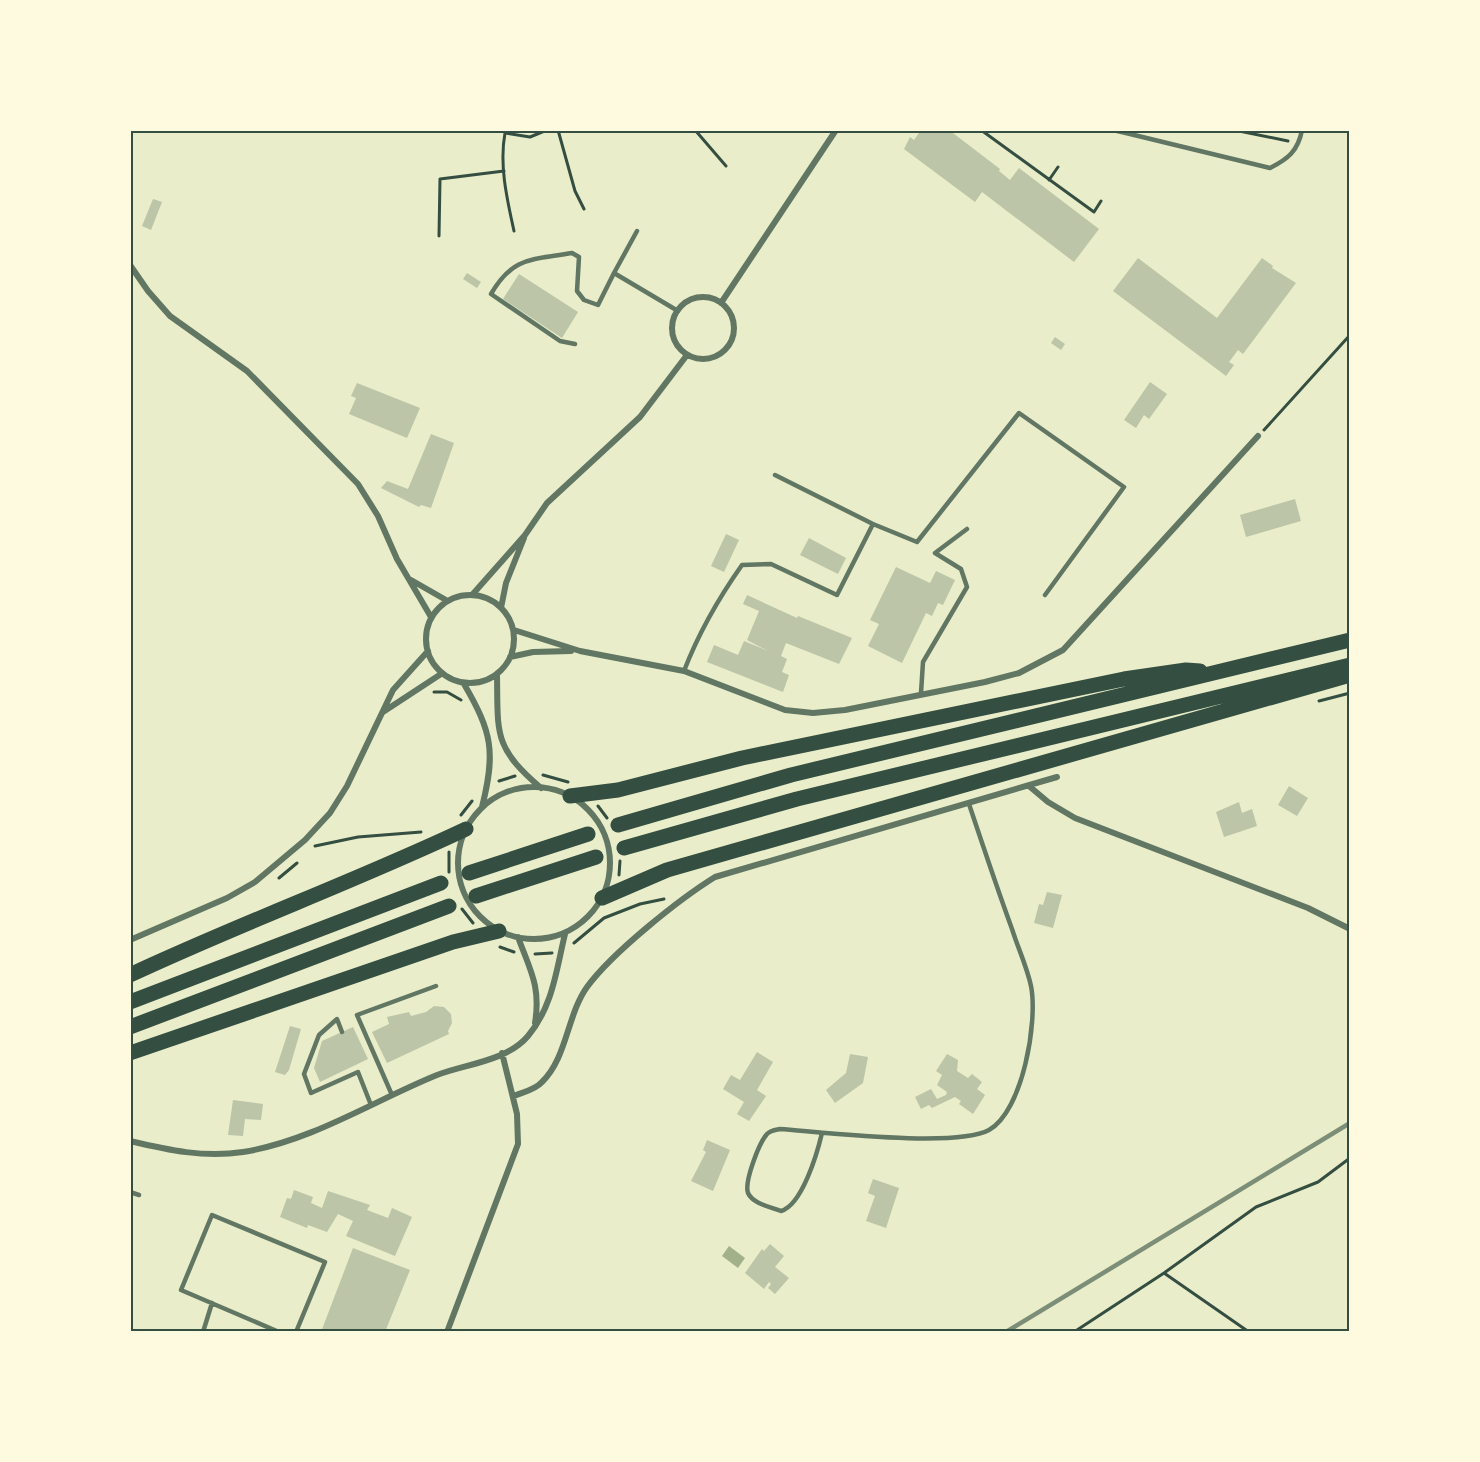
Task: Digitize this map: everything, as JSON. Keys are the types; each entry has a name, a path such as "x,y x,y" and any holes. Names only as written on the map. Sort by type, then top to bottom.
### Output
{"highway":[{"path":"618,825 790,775 1350,640"},
{"path":"624,848 797,799 1350,665"},
{"path":"570,796 618,790 742,758 1124,680 1186,670 1221,672"},
{"path":"602,898 667,870 1350,675"},
{"path":"130,975 209,938 466,829"},
{"path":"469,873 588,834"},
{"path":"476,896 596,857"},
{"path":"130,1002 441,883"},
{"path":"130,1027 449,906"},
{"path":"130,1053 453,942 499,931"}],"street":[{"path":"721,303 836,130"},
{"path":"130,265 147,291 170,316 247,371 358,484 378,516 397,559 411,580 416,595 431,617"},
{"path":"706,297 721,303 734,322 729,345 710,359 687,355 681,350 673,335 674,319 678,311 690,301 698,298 706,297"},
{"path":"472,595 525,535 547,503 640,417 687,355"},
{"path":"514,630 580,651 684,672 785,710 813,713 845,710 1018,673 1063,650 1258,436"},
{"path":"501,608 507,583 525,535"},
{"path":"411,580 446,600"},
{"path":"472,595 483,597 501,608 510,617 514,630 510,657 497,674 485,680 464,684 441,674 428,651 426,629 431,617 446,600 472,595"},
{"path":"130,939 227,898 255,882 292,852 330,813 347,786 393,690 428,651"},
{"path":"510,657 544,651 580,651"},
{"path":"380,714 441,674"},
{"path":"497,674 497,716 504,749 519,769 541,788"},
{"path":"464,684 489,735 490,766 482,807"},
{"path":"514,1096 533,1089 549,1074 576,1005 595,977 682,900 715,878 1057,777"},
{"path":"1029,786 1048,802 1075,818 1308,908 1350,929"},
{"path":"541,788 570,796 585,807 605,834 610,850 602,898 581,924 565,934 545,939 518,937 499,931 484,920 462,887 459,850 466,829 482,807 510,791 541,788"},
{"path":"130,1141 190,1154 242,1152 278,1145 440,1074 502,1053 520,1044 548,1008 565,934"},
{"path":"518,937 536,984 538,1005 535,1026"},
{"path":"447,1332 518,1144 519,1130 514,1096 502,1053"}],"lane":[{"path":"1113,130 1130,132 1270,168 1289,158 1299,143 1302,130"},
{"path":"575,344 560,342 491,294 502,275 517,263 572,253 579,257 577,291 584,300 598,305 637,231"},
{"path":"614,273 678,311"},
{"path":"775,475 873,524 917,542 1019,413 1124,487 1045,595"},
{"path":"684,672 697,638 717,601 742,565 771,564 837,595 873,524"},
{"path":"921,693 923,662 967,586 961,569 935,553 967,530"},
{"path":"822,1133 819,1148 793,1205 781,1211 757,1202 751,1196 747,1191 748,1181 759,1146 766,1135 780,1129 939,1138 973,1135 989,1130 1000,1121 1011,1104 1029,1044 1031,986 969,804"},
{"path":"392,1095 357,1015 436,986"},
{"path":"342,1032 337,1019 319,1035 304,1074 311,1093 358,1072"},
{"path":"357,1064 371,1105"},
{"path":"130,1192 139,1195"},
{"path":"279,1332 181,1290 212,1215 325,1262 296,1332"},
{"path":"203,1332 213,1303"}],"path":[{"path":"514,231 504,171 502,148 505,133 530,137 547,130"},
{"path":"558,130 575,191 584,209"},
{"path":"695,130 726,166"},
{"path":"981,130 1094,212 1101,201"},
{"path":"1234,130 1299,143"},
{"path":"1049,180 1058,167"},
{"path":"440,236 440,179 504,171"},
{"path":"1258,436 1350,335"},
{"path":"432,692 452,694 466,709"},
{"path":"473,800 474,793"},
{"path":"316,845 357,837 426,831"},
{"path":"308,852 321,839"},
{"path":"278,878 301,859"},
{"path":"604,918 649,902 682,900"},
{"path":"1074,1332 1164,1273 1256,1207 1318,1182 1350,1158"},
{"path":"1164,1273 1249,1332"}],"shaded area":[{"path":"729,1246 745,1258 738,1268 722,1256"}],"building":[{"path":"921,130 949,130 1000,169 999,171 1010,180 1019,168 1099,229 1074,262 982,192 975,202 904,149 910,137 914,140"},
{"path":"153,199 162,202 151,230 142,226"},
{"path":"1138,258 1217,318 1262,258 1273,266 1272,268 1296,283 1243,354 1238,350 1229,362 1234,365 1226,376 1113,291"},
{"path":"467,273 481,282 477,288 463,279"},
{"path":"519,274 578,312 562,338 503,299"},
{"path":"1055,337 1065,344 1061,350 1051,343"},
{"path":"1150,382 1167,394 1149,419 1144,415 1136,428 1124,420"},
{"path":"357,383 420,408 407,438 349,414 356,398 351,396"},
{"path":"431,434 454,443 431,508 421,505 419,507 381,488 387,481 408,489"},
{"path":"1295,499 1301,521 1246,537 1240,515"},
{"path":"726,534 739,540 724,572 711,566"},
{"path":"809,538 846,558 838,574 800,555"},
{"path":"896,567 930,583 936,571 955,580 943,605 938,603 932,616 926,613 902,663 868,646 879,624 870,620"},
{"path":"747,595 797,618 798,616 852,638 839,664 786,643 781,656 787,659 782,672 789,675 783,692 707,662 714,645 738,655 744,641 768,651 747,640 759,611 743,604"},
{"path":"1289,786 1308,798 1297,816 1278,805"},
{"path":"1239,802 1242,813 1252,809 1257,826 1224,837 1216,812"},
{"path":"1047,892 1062,895 1053,928 1034,923 1039,904 1043,905"},
{"path":"434,1006 444,1007 451,1014 452,1023 449,1034 387,1063 372,1032 389,1024 387,1017 409,1012 411,1016 426,1012"},
{"path":"290,1026 301,1029 289,1070 285,1075 275,1072"},
{"path":"353,1027 368,1059 320,1082 314,1068 322,1041"},
{"path":"757,1052 773,1062 757,1090 766,1096 749,1121 737,1114 744,1102 723,1089 731,1075 740,1080"},
{"path":"850,1054 868,1057 863,1083 835,1103 826,1090 846,1073"},
{"path":"947,1054 958,1060 957,1071 968,1078 972,1074 982,1082 977,1089 985,1095 973,1114 959,1104 961,1101 955,1097 932,1108 929,1105 921,1109 915,1097 931,1089 937,1099 946,1095 947,1092 937,1085 942,1075 936,1071"},
{"path":"233,1100 263,1104 261,1120 245,1119 243,1136 228,1135"},
{"path":"707,1140 730,1150 713,1191 691,1181 706,1152 703,1150"},
{"path":"873,1179 899,1188 886,1228 866,1221 875,1196 868,1193"},
{"path":"294,1190 313,1197 311,1203 322,1208 328,1191 370,1205 367,1210 388,1218 392,1208 412,1217 395,1256 346,1236 353,1221 338,1214 327,1232 308,1225 307,1228 280,1217 287,1198 291,1199"},
{"path":"770,1244 784,1256 775,1267 789,1278 775,1294 768,1288 771,1284 769,1282 764,1289 745,1273 762,1249 764,1251"},
{"path":"353,1248 410,1270 385,1332 321,1332"}],"railway":[{"path":"1006,1332 1350,1123"}]}
